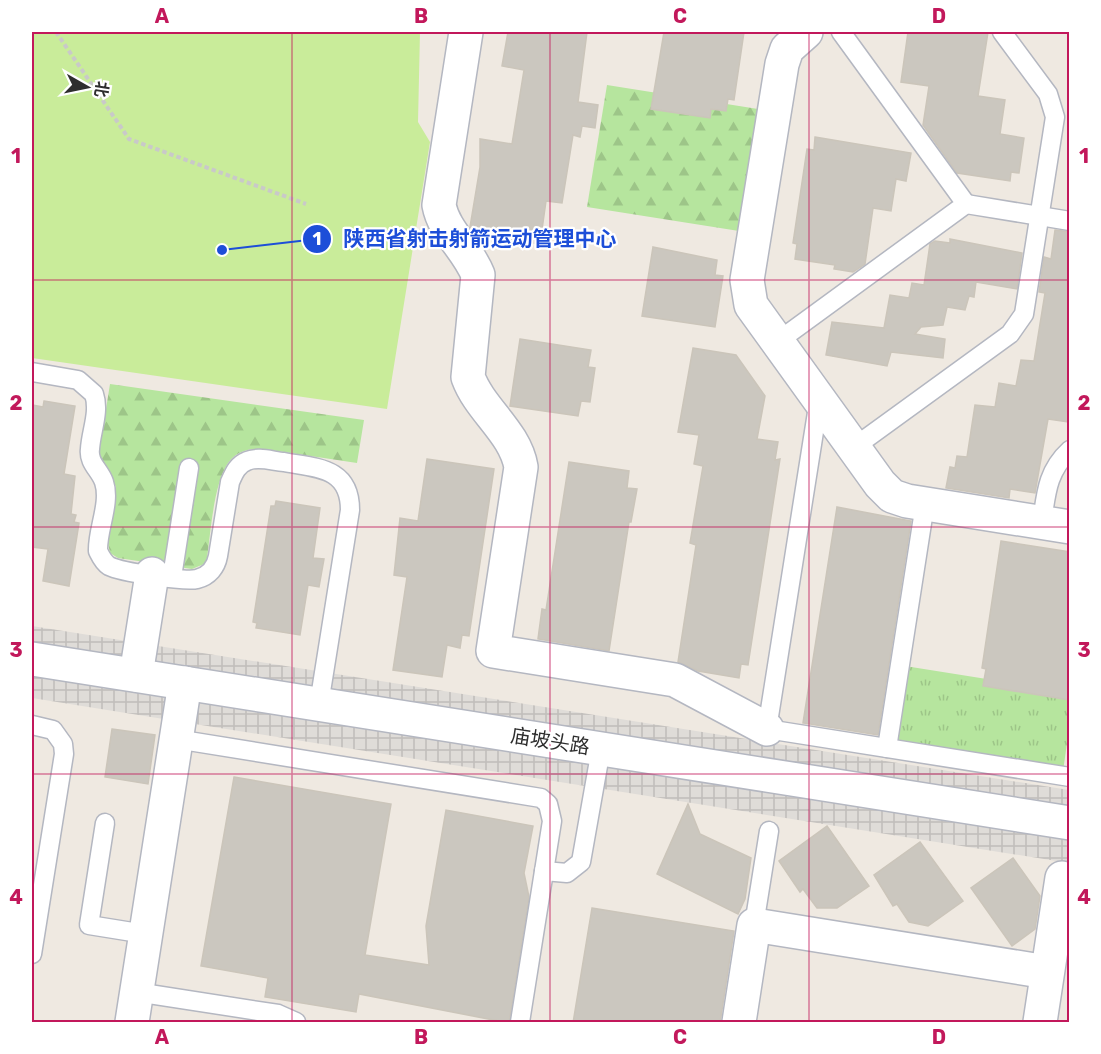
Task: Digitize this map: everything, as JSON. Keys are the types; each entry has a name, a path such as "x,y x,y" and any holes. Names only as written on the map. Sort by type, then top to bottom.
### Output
{"street":[{"path":"466,32 439,205 443,220 471,260 478,275 478,291 467,360 468,376 475,391 513,445 521,467 493,651 675,680 767,729"},
{"path":"806,32 787,49 782,64 747,280 751,304 853,448 892,496 925,504 1056,525"},
{"path":"136,675 162,575"},
{"name":"庙坡头路","path":"32,659 1070,823"},
{"path":"134,1007 185,683"},
{"path":"1040,1023 1062,878"},
{"path":"740,1023 754,925 1047,972"}],"lane":[{"path":"841,32 966,204 1070,221"},
{"path":"853,448 1016,328 1026,307 1055,126 1054,109 1048,94 1002,32"},
{"path":"777,342 966,204"},
{"path":"32,372 78,380 94,394 96,410 89,451 91,462 104,481 105,492 98,551 108,565 198,579 215,566 230,482 234,472 241,464 262,459 326,470 338,477 349,496 350,510 319,704"},
{"path":"819,400 767,729 1070,777"},
{"path":"1056,525 1050,475 1056,463 1070,450"},
{"path":"162,575 189,468"},
{"path":"887,748 925,504"},
{"path":"32,725 53,730 63,744 32,954"},
{"path":"176,739 533,795 548,804 551,813 544,871 520,1023"},
{"path":"544,871 567,873 581,862 601,749"},
{"path":"105,823 88,925 145,934"},
{"path":"754,925 769,831"},
{"path":"134,1007 278,1014 296,1023"}],"path":[{"path":"56,32 129,139 306,204"}],"green space":[{"path":"32,32 420,32 418,122 430,142 387,409 32,358"},
{"path":"607,85 758,109 739,231 587,207"},
{"path":"110,384 364,420 357,463 264,449 243,452 229,462 218,487 207,558 204,564 192,569 118,558 110,553 108,543 116,487 99,453"},
{"path":"905,666 1069,692 1069,730 1063,771 893,744"}],"shaded area":[{"path":"32,626 1069,790 1069,808 32,643"},
{"path":"32,674 1069,838 1069,863 32,698"}],"building":[{"path":"508,32 587,32 578,102 598,105 595,128 582,126 580,137 573,135 562,203 546,201 540,244 477,235 478,228 470,227 480,167 480,139 512,144 524,70 502,66"},
{"path":"664,32 744,32 734,100 728,99 726,111 711,109 710,118 651,109"},
{"path":"908,32 988,32 978,96 1005,100 1000,134 1024,138 1019,173 1011,172 1010,181 957,173 923,125 929,86 901,82"},
{"path":"815,137 911,153 906,181 896,179 891,211 873,208 865,264 853,272 834,269 835,265 795,259 797,244 793,243 807,149 814,150"},
{"path":"1055,230 1070,232 1068,422 1048,419 1035,493 1010,489 1009,498 946,488 950,467 955,468 957,456 967,457 975,405 995,407 999,383 1016,386 1021,360 1034,361 1045,293 1039,292 1044,257 1051,259"},
{"path":"950,239 1022,253 1017,289 976,282 974,297 969,296 965,310 947,307 943,325 921,327 915,334 945,339 943,358 891,352 887,366 826,355 832,322 884,328 890,295 909,298 912,283 924,285 930,244 935,241 950,243"},
{"path":"653,247 717,260 715,275 723,276 715,327 642,316"},
{"path":"520,339 591,350 588,367 595,368 590,402 581,401 578,416 510,406"},
{"path":"693,348 736,355 765,396 757,439 778,442 775,460 780,459 748,665 741,664 739,678 698,671 678,662 696,545 690,543 703,466 694,464 699,435 678,432"},
{"path":"44,401 75,406 64,474 75,476 71,514 76,515 74,522 79,523 69,586 43,581 48,549 32,547 32,405 43,407"},
{"path":"427,459 494,469 469,636 462,635 460,648 447,645 442,677 393,670 407,577 394,575 400,518 418,521"},
{"path":"569,462 629,471 627,488 637,489 631,522 629,522 609,651 538,639 542,609 546,610"},
{"path":"276,501 320,508 313,558 324,559 319,587 308,585 300,635 256,628 257,623 253,622 271,506 275,506"},
{"path":"837,507 911,521 878,735 803,723"},
{"path":"1001,541 1070,552 1070,700 983,686 986,669 982,668"},
{"path":"112,729 155,735 148,784 105,777"},
{"path":"234,777 391,804 365,955 429,965 426,926 446,810 533,826 524,873 529,897 509,1023 359,994 356,1012 265,997 268,978 201,966"},
{"path":"688,804 700,834 751,858 745,899 738,914 657,874"},
{"path":"827,826 869,886 837,908 817,908 803,889 800,892 779,861"},
{"path":"920,842 963,901 928,926 909,922 897,904 893,906 874,875"},
{"path":"1013,858 1040,896 1035,929 1012,946 971,888"},
{"path":"592,908 734,931 720,1023 573,1023"}],"place":[{"name":"陕西省射击射箭运动管理中心","path":"222,250"}]}
